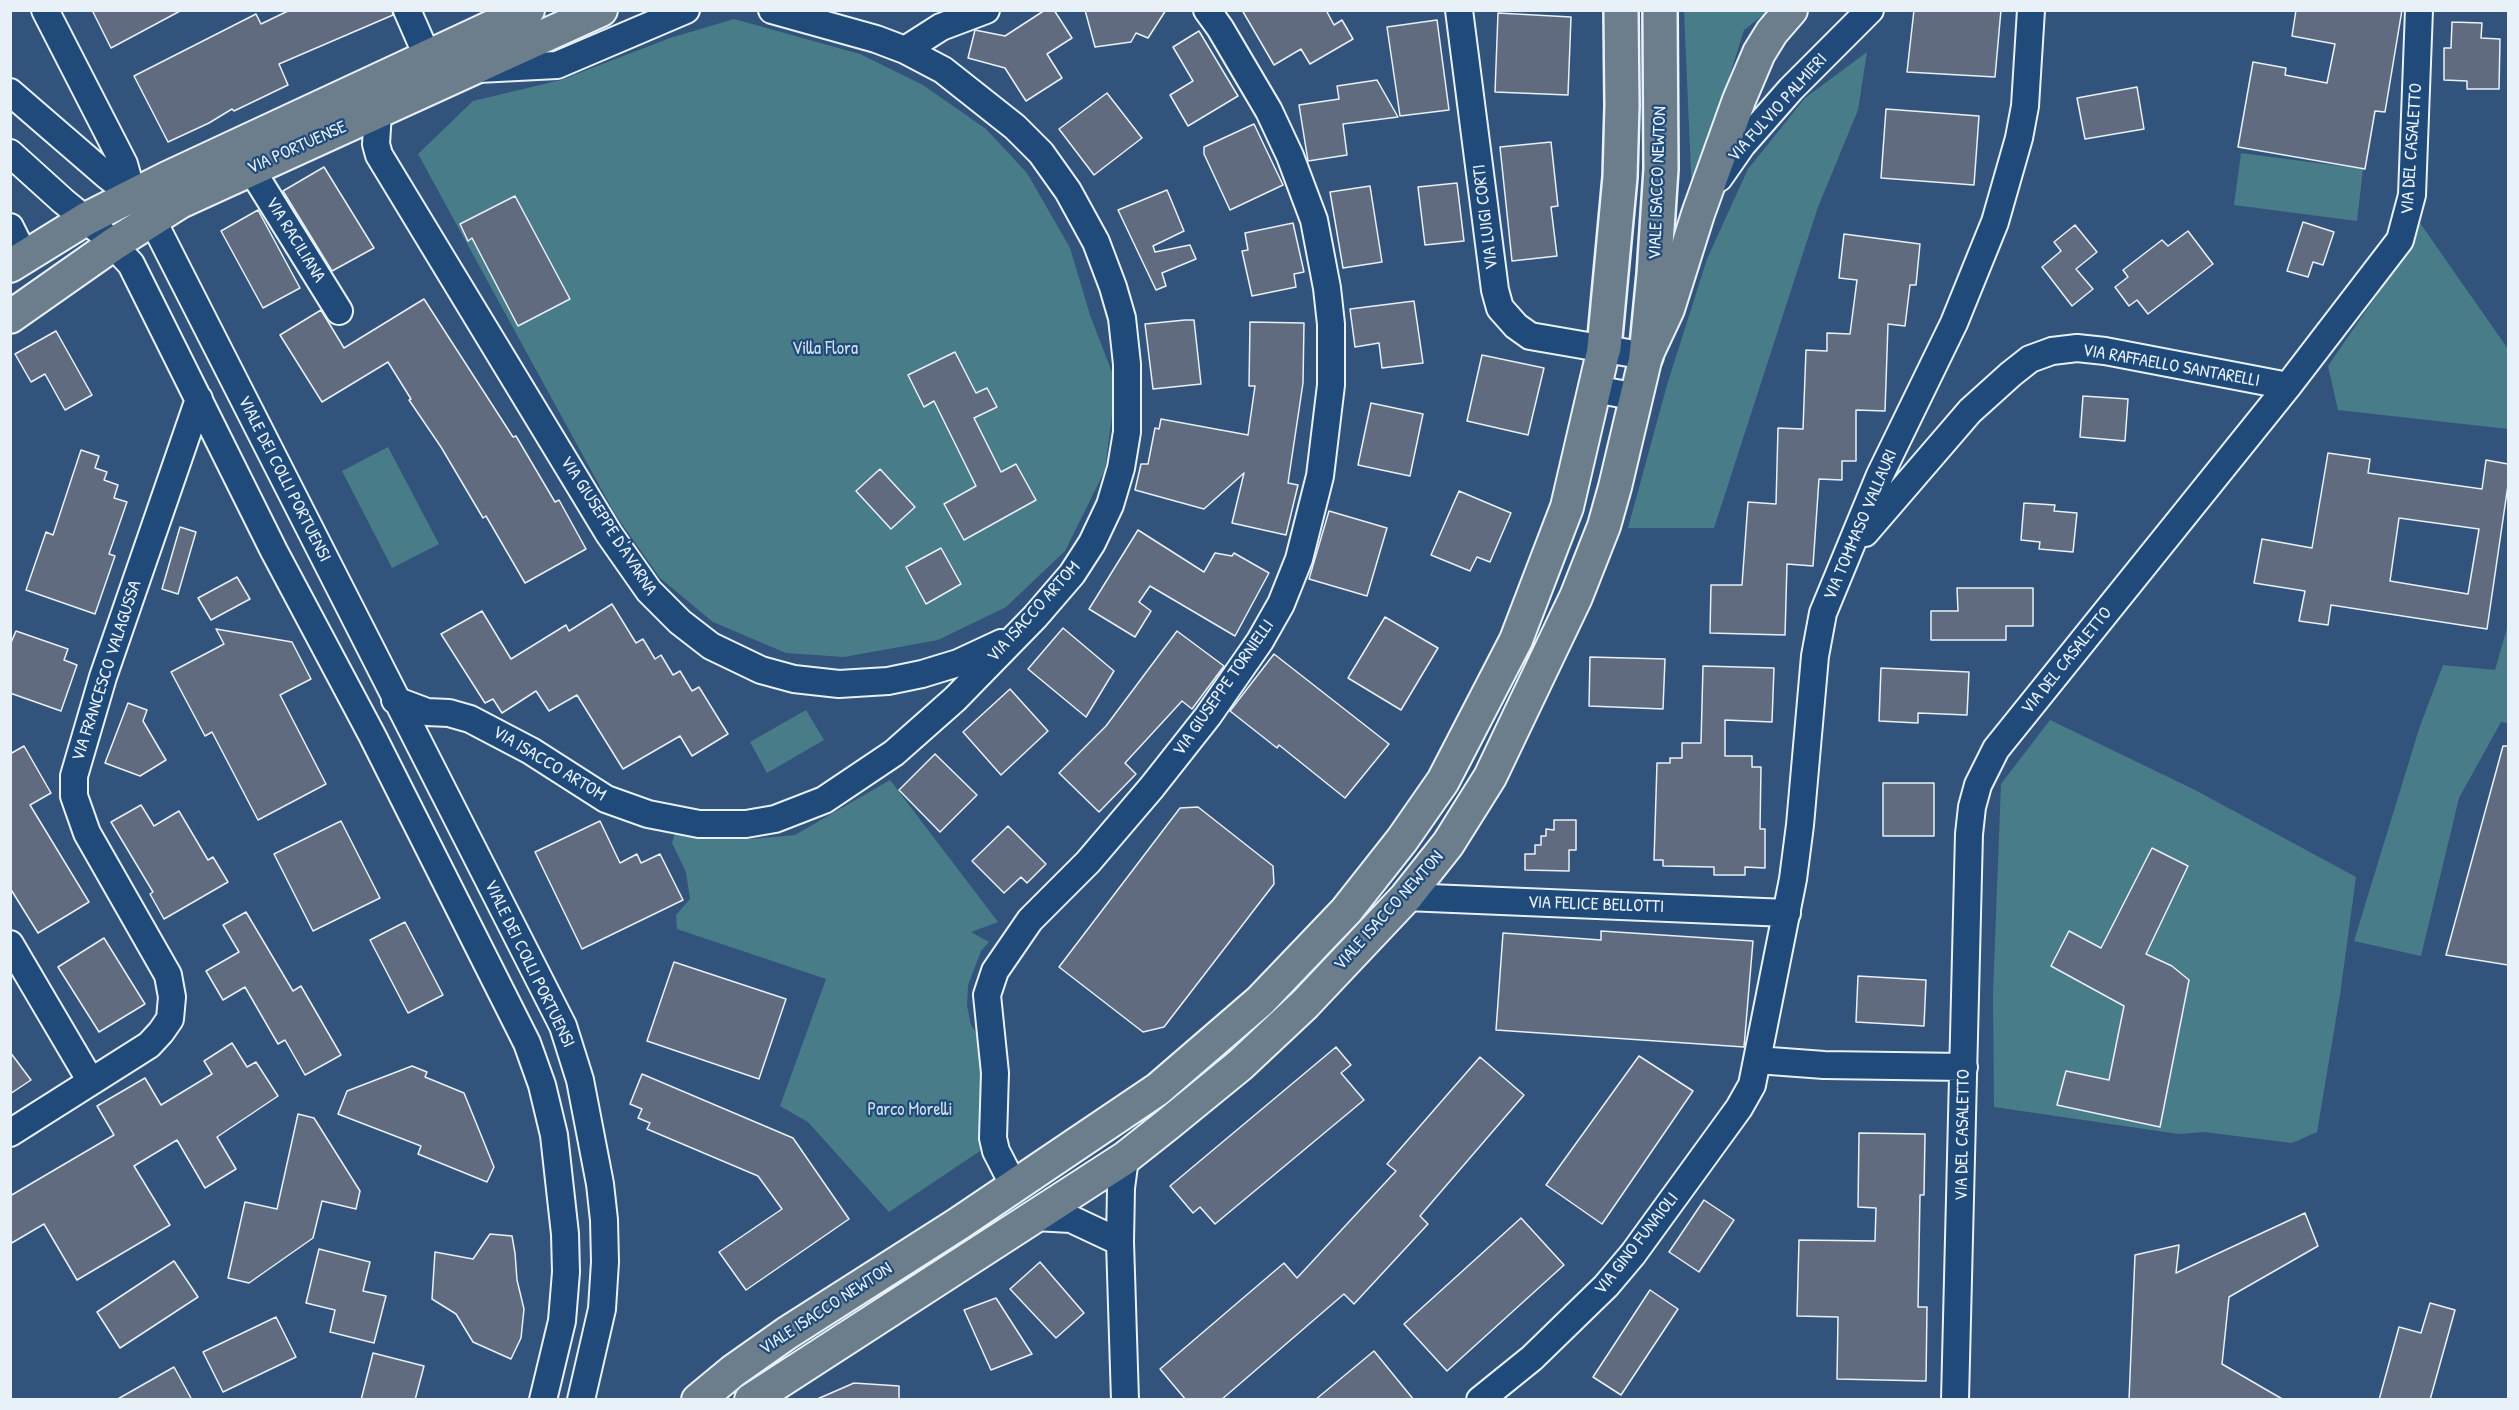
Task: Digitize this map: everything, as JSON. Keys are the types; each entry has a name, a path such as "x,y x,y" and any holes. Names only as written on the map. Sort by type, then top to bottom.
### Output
{"highway":[{"path":"1605,10 1622,106"},
{"name":"VIALE ISACCO NEWTON","path":"1604,348 1620,177 1621,10"},
{"name":"VIALE ISACCO NEWTON","path":"1646,356 1661,169 1660,10"}],"main road":[{"name":"VIA PORTUENSE","path":"18,262 101,232 142,207 198,163 528,10"},
{"name":"VIA PORTUENSE","path":"142,207 180,202 601,10"},
{"path":"1646,356 1668,309 1698,214 1739,100 1759,53 1772,32 1791,10"},
{"name":"VIA PORTUENSE","path":"10,317 101,232"},
{"name":"VIALE ISACCO NEWTON","path":"698,1400 733,1371 788,1333 958,1224 1134,1106 1218,1040 1260,1001 1346,911 1402,840 1443,781 1503,668 1525,619 1567,507 1604,348"},
{"name":"VIALE ISACCO NEWTON","path":"751,1400 1125,1158 1240,1065 1305,1004 1406,897 1448,844 1475,803 1545,665 1576,597 1604,526 1646,356"}],"street":[{"name":"VIALE DEI COLLI PORTUENSI","path":"45,10 124,164 142,207 563,1026 580,1080 600,1184 605,1243 600,1320 581,1400"},
{"path":"407,10 428,58"},
{"path":"474,69 557,65 686,10"},
{"name":"VIA ISACCO ARTOM","path":"395,699 427,712 449,713 470,719 531,751 606,800 623,806 665,819 690,823 746,824 775,819 824,800 894,753 939,713 1015,636 1072,574 1095,537 1110,505 1120,468 1126,432 1128,377 1122,318 1113,287 1089,227 1068,191 1047,161 1010,122 943,70 905,50 876,39 772,10"},
{"path":"905,50 941,27 986,10"},
{"name":"VIA GIUSEPPE TORNIELLI","path":"1014,1186 996,1151 993,1138 994,1053 987,995 995,971 1030,920 1088,862 1152,787 1208,716 1260,641 1281,604 1299,559 1320,476 1331,385 1331,324 1328,288 1314,220 1290,156 1269,111 1207,10"},
{"name":"VIA LUIGI CORTI","path":"1459,10 1495,290 1500,308 1516,326 1530,336 1604,348"},
{"name":"VIA FULVIO PALMIERI","path":"1698,214 1742,145 1791,89 1870,10"},
{"name":"VIA TOMMASO VALLAURI","path":"1757,1060 1787,913 1800,825 1815,656 1830,593 1850,551 1880,475 1954,323 1995,222 2019,138 2025,106 2031,10"},
{"name":"VIA DEL CASALETTO","path":"1955,1400 1969,834 1974,799 1987,764 1996,749 2288,387 2392,254 2406,226 2414,173 2419,10"},
{"path":"10,92 142,207"},
{"name":"VIA GIUSEPPE D'AVARNA","path":"378,112 376,144 379,155 609,534 649,591 680,622 711,646 761,670 794,679 839,684 888,681 934,671 1015,636"},
{"name":"VIALE DEI COLLI PORTUENSI","path":"10,153 101,232 131,264 274,551 391,771 517,1021 536,1066 548,1105 566,1234 562,1321 543,1400"},
{"name":"VIA RACILIANA","path":"251,168 339,311"},
{"path":"10,226 18,262"},
{"path":"1604,348 1646,356"},
{"name":"VIA RAFFAELLO SANTARELLI","path":"1850,551 1970,411 2024,364 2052,351 2077,348 2105,351 2288,387"},
{"path":"1595,389 1637,398"},
{"name":"VIA FRANCESCO VALAGUSSA","path":"10,1133 90,1080 149,1045 170,1018 172,997 168,975 87,833 74,796 74,777 103,677 199,399"},
{"path":"391,771 423,753"},
{"name":"VIA FELICE BELLOTTI","path":"1406,897 1787,913"},
{"path":"10,944 90,1080"},
{"path":"1757,1060 1824,1065 1964,1067"},
{"name":"VIA GINO FUNAIOLI","path":"1480,1400 1532,1358 1573,1320 1633,1254 1739,1108 1752,1085 1757,1060"},
{"path":"1125,1158 1121,1188 1120,1242 1125,1400"},
{"path":"1035,1217 1071,1219 1120,1242"},
{"path":"958,1224 963,1242 974,1254"}],"green space":[{"path":"1684,11 1768,11 1744,30 1692,195"},
{"name":"Villa Flora","path":"734,19 860,54 923,85 986,129 1027,173 1070,248 1090,315 1116,383 1105,470 1065,551 1006,607 938,640 844,657 786,653 713,622 660,578 615,514 418,154 473,101 561,80 670,38"},
{"path":"1867,52 1858,110 1818,207 1714,528 1628,528 1667,385 1707,259 1748,169 1805,98"},
{"path":"2241,153 2363,169 2357,221 2234,205"},
{"path":"2420,223 2508,349 2508,429 2338,410 2328,366 2402,258"},
{"path":"388,447 439,544 392,568 342,471"},
{"path":"2508,625 2508,723 2501,722 2459,798 2421,956 2354,941 2419,729 2443,665 2495,670"},
{"path":"806,710 824,740 767,773 750,742"},
{"path":"2050,720 2195,790 2356,877 2340,995 2317,1132 2292,1143 2204,1132 2179,1134 1994,1107 1993,993 2001,784","holes":["2152,848 2187,866 2146,954 2172,966 2189,980 2159,1127 2058,1104 2066,1071 2109,1080 2124,1006 2069,932 2101,948"]},
{"name":"Parco Morelli","path":"890,780 998,922 971,932 989,942 981,951 968,985 967,1006 971,1025 988,1050 983,1149 889,1212 808,1122 780,1106 826,979 677,929 676,915 690,899 686,872 672,843 675,833 752,839 795,835"}],"building":[{"path":"92,10 182,10 111,48"},
{"path":"290,10 392,10 393,15 279,64 288,85 234,111 232,109 209,123 168,142 134,76 256,14 261,24"},
{"path":"1045,10 1054,10 1072,38 1047,54 1062,78 1026,101 1005,68 968,58 975,30 1005,36"},
{"path":"1085,10 1166,10 1148,38 1136,33 1131,42 1095,47"},
{"path":"1242,10 1326,10 1334,25 1342,20 1353,39 1310,64 1301,49 1274,65"},
{"path":"1914,10 2001,10 1995,77 1907,72"},
{"path":"2296,10 2402,10 2385,112 2375,111 2365,169 2238,147 2253,62 2286,68 2285,75 2327,83 2335,44 2292,36"},
{"path":"1498,13 1571,17 1568,95 1495,92"},
{"path":"1437,20 1449,110 1400,116 1387,27"},
{"path":"2452,22 2482,23 2481,38 2500,39 2499,89 2467,89 2467,81 2444,80 2444,48 2451,48"},
{"path":"1199,31 1238,96 1188,126 1170,95 1193,81 1173,47"},
{"path":"1377,80 1398,117 1343,124 1347,155 1308,161 1299,105 1339,99 1337,86"},
{"path":"2137,87 2144,129 2085,139 2077,98"},
{"path":"1107,93 1142,138 1094,175 1059,129"},
{"path":"1886,109 1979,116 1974,185 1881,178"},
{"path":"1254,124 1283,185 1230,210 1204,154 1204,147"},
{"path":"1551,142 1558,206 1551,207 1557,256 1512,261 1500,147"},
{"path":"324,167 374,248 332,271 283,191"},
{"path":"1457,183 1464,241 1425,245 1418,187"},
{"path":"1370,186 1382,262 1343,268 1330,192"},
{"path":"1167,190 1184,231 1153,246 1155,252 1190,245 1196,259 1162,273 1166,286 1156,290 1118,210"},
{"path":"515,196 570,299 518,326 472,238 468,241 460,224"},
{"path":"258,210 300,288 263,308 221,231"},
{"path":"2303,222 2334,232 2323,265 2313,262 2308,277 2287,271"},
{"path":"1293,223 1304,272 1294,274 1296,287 1252,296 1242,251 1248,250 1245,233"},
{"path":"2075,225 2097,252 2076,269 2093,289 2072,306 2042,267 2061,251 2054,242"},
{"path":"2188,231 2213,264 2148,314 2137,300 2129,306 2115,287 2128,277 2123,270 2162,240 2168,246"},
{"path":"1844,234 1920,244 1916,285 1910,285 1905,326 1888,324 1885,411 1856,410 1856,461 1842,461 1842,480 1819,479 1813,566 1787,564 1785,635 1710,633 1711,585 1742,585 1748,502 1776,504 1778,428 1803,429 1806,350 1827,351 1827,333 1850,334 1857,280 1839,278"},
{"path":"424,299 513,437 516,436 555,502 559,500 586,549 525,583 486,516 483,518 441,447 409,400 411,399 388,362 322,402 280,335 321,310 344,348"},
{"path":"1414,301 1423,363 1382,368 1379,343 1355,347 1350,309"},
{"path":"1194,320 1201,384 1153,389 1145,324"},
{"path":"1250,322 1304,323 1303,383 1288,483 1298,485 1286,535 1232,523 1244,473 1204,509 1135,490 1141,464 1148,464 1155,428 1159,429 1161,419 1248,435 1255,386 1249,386"},
{"path":"56,331 92,395 65,410 45,374 31,382 15,354"},
{"path":"955,352 976,393 987,388 997,407 974,418 1001,472 1016,464 1036,500 964,540 944,504 976,486 934,401 924,407 908,375"},
{"path":"1482,355 1544,368 1528,435 1467,421"},
{"path":"2083,396 2128,399 2125,441 2080,437"},
{"path":"1371,403 1423,414 1410,476 1358,465"},
{"path":"81,450 99,456 95,468 107,472 104,480 118,485 114,498 127,502 109,554 115,556 95,614 26,590 46,532 53,535"},
{"path":"2328,453 2370,459 2368,473 2482,489 2486,460 2508,464 2508,485 2487,629 2331,605 2328,625 2299,621 2305,591 2254,583 2262,539 2312,548","holes":["2399,518 2479,529 2468,594 2390,581"]},
{"path":"880,469 915,507 891,529 856,491"},
{"path":"1459,491 1511,513 1490,562 1477,557 1470,571 1431,555"},
{"path":"2024,503 2055,505 2054,511 2077,513 2073,552 2039,549 2040,542 2021,540"},
{"path":"1329,511 1387,528 1367,596 1309,579"},
{"path":"180,527 196,532 178,594 162,589"},
{"path":"1138,530 1204,572 1215,553 1232,556 1234,553 1269,573 1235,636 1150,586 1139,602 1151,611 1135,637 1089,609"},
{"path":"941,548 961,584 926,604 906,567"},
{"path":"237,577 250,599 211,620 198,598"},
{"path":"1957,588 2033,588 2033,626 2006,626 2006,640 1931,640 1931,611 1958,611"},
{"path":"612,604 636,643 643,639 655,659 661,655 673,675 680,671 692,691 699,687 728,734 692,756 680,736 623,769 577,695 549,711 536,691 502,713 493,699 485,703 441,634 482,611 511,659 566,625 569,631"},
{"path":"1385,617 1438,648 1401,710 1348,678"},
{"path":"1063,628 1114,671 1086,717 1028,669"},
{"path":"216,629 292,642 311,679 280,695 326,784 258,820 212,732 205,736 171,672 224,644"},
{"path":"16,631 68,649 64,660 77,665 61,711 10,693 10,645"},
{"path":"1177,631 1224,666 1192,709 1182,701 1125,763 1136,774 1099,812 1059,773 1106,726"},
{"path":"1274,654 1389,744 1345,798 1279,745 1277,748 1230,711"},
{"path":"1590,657 1665,659 1663,709 1589,706"},
{"path":"1703,666 1774,668 1772,722 1725,720 1725,756 1752,756 1752,767 1761,767 1760,829 1765,829 1765,868 1745,867 1745,875 1714,875 1714,867 1663,866 1663,860 1654,860 1657,763 1670,763 1670,758 1682,758 1682,743 1701,743"},
{"path":"1881,668 1969,672 1967,715 1918,713 1918,723 1879,721"},
{"path":"1010,689 1048,731 1001,775 963,732"},
{"path":"128,703 147,710 143,721 166,760 140,776 105,763"},
{"path":"24,746 51,793 30,805 89,902 38,933 10,888 10,754"},
{"path":"2503,746 2508,746 2508,965 2446,955"},
{"path":"935,754 977,795 940,832 899,790"},
{"path":"1883,783 1934,783 1934,836 1883,836"},
{"path":"141,805 154,826 179,811 208,860 213,857 228,882 164,919 150,894 153,892 111,822"},
{"path":"1198,807 1273,866 1274,884 1164,1027 1143,1032 1059,967 1180,808"},
{"path":"1554,820 1576,820 1576,850 1569,850 1569,871 1525,870 1525,854 1535,854 1535,845 1541,845 1541,836 1546,836 1546,829 1554,830"},
{"path":"341,821 380,898 313,931 274,854"},
{"path":"600,821 620,863 637,854 641,863 660,854 683,900 582,949 535,852"},
{"path":"1008,826 1046,864 1027,883 1021,877 1004,893 972,861"},
{"path":"2152,848 2188,866 2146,954 2172,966 2189,980 2160,1127 2057,1105 2066,1071 2109,1080 2124,1006 2051,966 2069,931 2101,948"},
{"path":"246,912 293,991 301,986 341,1055 305,1075 285,1040 278,1044 245,987 223,1000 206,971 239,952 223,925"},
{"path":"405,922 443,995 408,1013 370,940"},
{"path":"1601,931 1753,941 1744,1047 1496,1030 1503,933 1601,940"},
{"path":"104,938 145,1004 99,1032 58,967"},
{"path":"674,962 786,999 759,1079 647,1041"},
{"path":"1858,976 1926,980 1924,1026 1856,1022"},
{"path":"232,1043 247,1067 256,1062 278,1096 217,1137 236,1169 205,1188 177,1140 134,1166 170,1225 77,1280 44,1224 10,1244 10,1196 114,1135 97,1106 145,1078 161,1105 212,1074 204,1061"},
{"path":"1336,1047 1351,1065 1341,1073 1364,1100 1215,1224 1200,1207 1193,1213 1170,1186"},
{"path":"10,1052 31,1080 10,1094"},
{"path":"1639,1056 1693,1091 1602,1224 1546,1185"},
{"path":"1480,1057 1524,1095 1420,1216 1428,1224 1354,1304 1344,1294 1221,1400 1186,1400 1160,1369 1284,1263 1297,1278 1396,1171 1387,1164"},
{"path":"412,1066 427,1072 425,1077 464,1093 494,1167 487,1182 418,1154 421,1146 338,1114 347,1091"},
{"path":"642,1074 793,1138 849,1219 746,1290 719,1252 782,1209 758,1176 647,1129 650,1123 638,1118 642,1109 630,1104"},
{"path":"298,1114 314,1118 360,1191 356,1209 322,1201 313,1238 249,1283 228,1278 245,1202 277,1209"},
{"path":"1859,1133 1925,1134 1924,1195 1920,1195 1918,1307 1927,1307 1926,1381 1837,1379 1838,1317 1797,1316 1799,1240 1875,1241 1876,1208 1858,1207"},
{"path":"1704,1200 1734,1220 1699,1272 1669,1252"},
{"path":"2305,1213 2318,1246 2229,1297 2222,1364 2284,1400 2129,1400 2135,1255 2179,1245 2176,1273"},
{"path":"1521,1218 1564,1265 1447,1371 1404,1324"},
{"path":"490,1234 512,1236 515,1253 517,1280 524,1309 521,1338 511,1359 473,1342 456,1314 432,1299 435,1252 473,1259"},
{"path":"319,1249 370,1262 363,1291 386,1296 374,1343 330,1332 335,1310 306,1303"},
{"path":"174,1261 198,1297 120,1348 97,1312"},
{"path":"1040,1262 1084,1313 1056,1338 1010,1289"},
{"path":"1650,1290 1678,1309 1621,1395 1593,1377"},
{"path":"996,1298 1032,1354 991,1370 964,1310"},
{"path":"2430,1303 2455,1310 2430,1400 2379,1400 2399,1327 2421,1333"},
{"path":"276,1317 296,1357 223,1392 203,1352"},
{"path":"1374,1351 1414,1400 1315,1400"},
{"path":"373,1353 424,1366 415,1400 361,1400"},
{"path":"174,1367 192,1400 116,1400"},
{"path":"854,1383 899,1386 899,1400 815,1400"}]}
